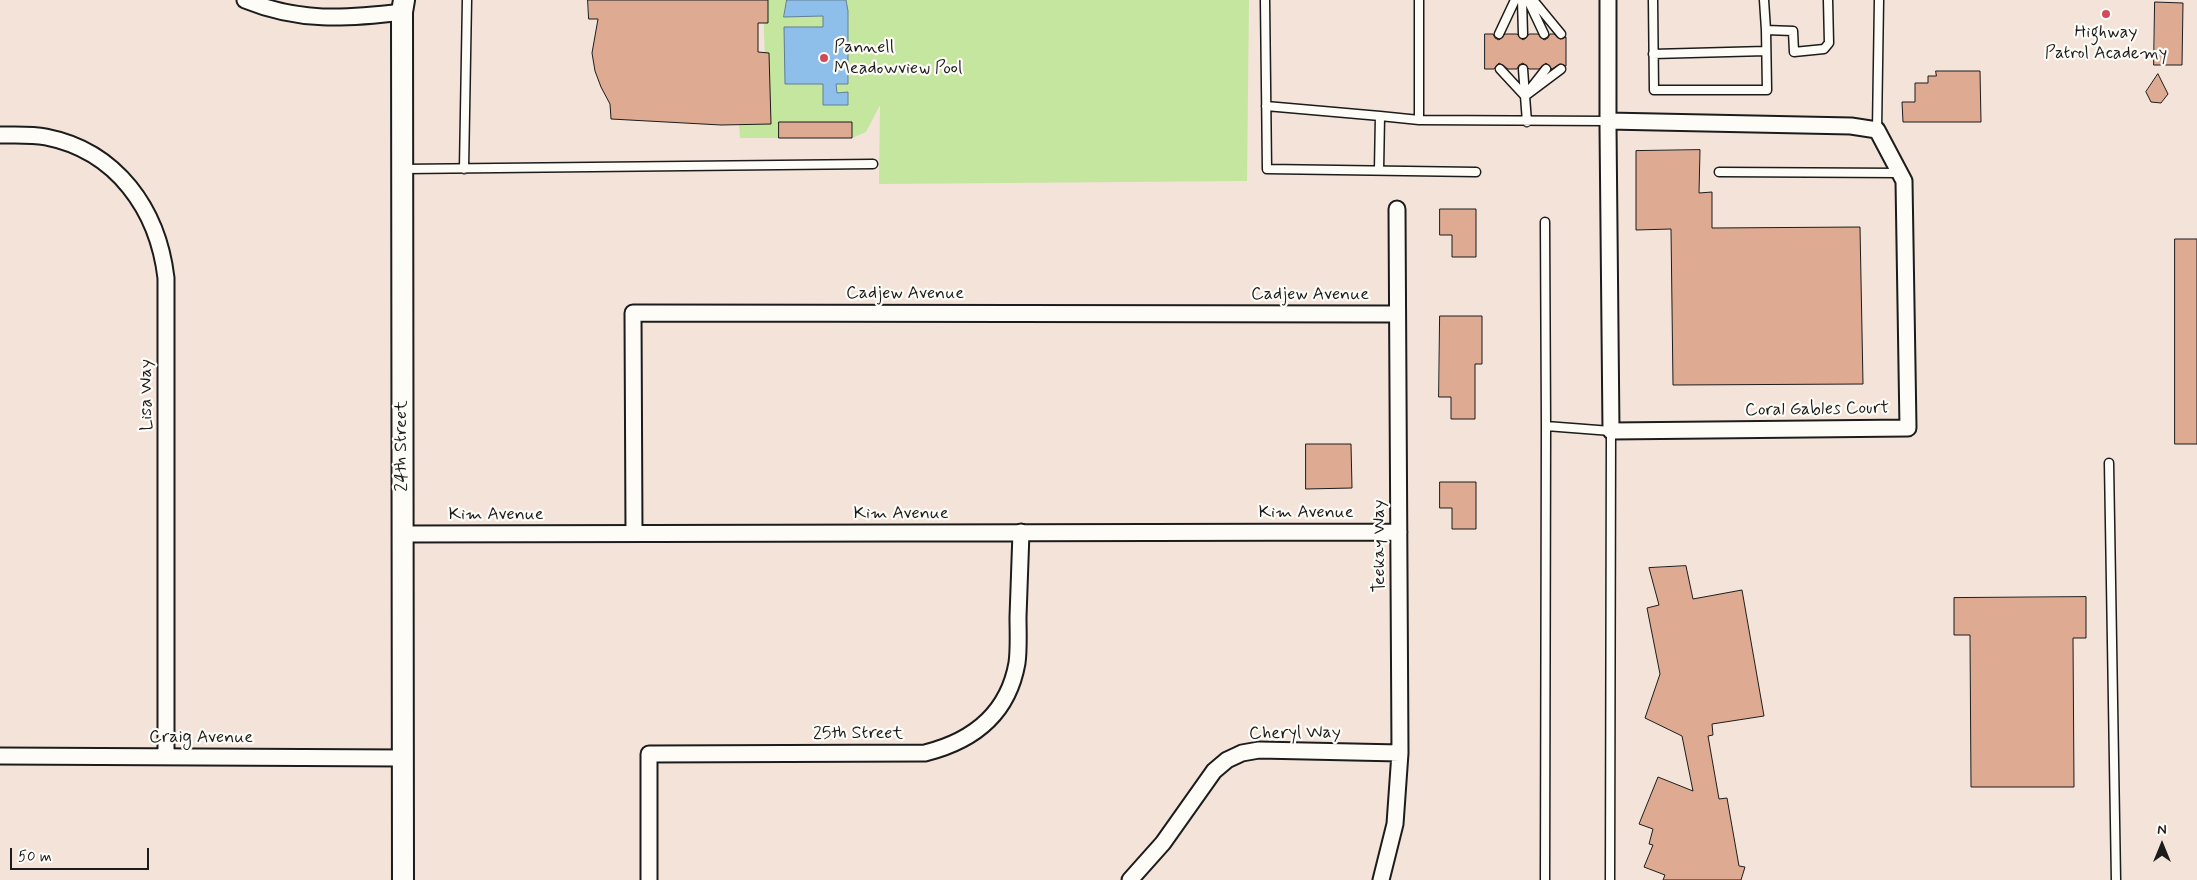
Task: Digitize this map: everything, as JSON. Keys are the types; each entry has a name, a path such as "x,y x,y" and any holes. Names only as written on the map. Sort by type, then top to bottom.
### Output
{"street":[{"path":"245,0 282,13 312,18 339,19 400,4"},
{"path":"1608,0 1611,431"},
{"name":"24th Street","path":"400,4 402,169 402,880"},
{"path":"1608,121 1851,126 1877,130"},
{"name":"Coral Gables Court","path":"1611,431 1908,428 1904,182 1877,130"},
{"name":"Lisa Way","path":"0,135 26,134 47,137 72,145 102,162 130,187 146,208 157,232 164,258 166,278 166,757"},
{"name":"Teekay Way","path":"1381,880 1395,824 1400,753 1397,209"},
{"name":"Cadjew Avenue","path":"634,533 634,313 1398,314"},
{"name":"25th Street","path":"648,880 649,754 925,753 955,744 986,724 1000,706 1011,687 1017,662 1021,532"},
{"name":"Kim Avenue","path":"402,534 1399,532"},
{"name":"Cheryl Way","path":"1130,880 1163,843 1214,771 1226,760 1242,753 1259,750 1400,753"},
{"name":"Craig Avenue","path":"0,756 402,758"}],"lane":[{"path":"464,169 467,0"},
{"path":"1265,0 1267,170 1476,172"},
{"path":"1419,0 1419,120"},
{"path":"1499,34 1515,0"},
{"path":"1522,0 1523,34"},
{"path":"1528,0 1544,34"},
{"path":"1533,0 1561,34"},
{"path":"1653,0 1654,90 1767,90 1764,0"},
{"path":"1766,30 1794,31 1794,52 1824,49 1828,43 1828,0"},
{"path":"1877,130 1879,0"},
{"path":"1653,54 1766,51"},
{"path":"1500,69 1525,96"},
{"path":"1523,69 1527,122"},
{"path":"1525,96 1546,69"},
{"path":"1525,96 1561,69"},
{"path":"1266,106 1419,120 1608,121"},
{"path":"1379,170 1380,116"},
{"path":"402,169 873,164"},
{"path":"1719,172 1900,173"},
{"path":"1545,222 1545,880"},
{"path":"1546,426 1611,431 1610,880"},
{"path":"2109,463 2116,880"}],"green space":[{"path":"763,0 1249,0 1247,181 879,184 880,105 866,132 852,138 740,138 739,124 767,121"}],"water":[{"path":"787,0 846,0 848,11 848,84 836,84 837,93 848,92 848,105 823,105 823,84 785,84 784,27 823,27 823,16 784,17"}],"building":[{"path":"588,0 768,0 768,23 758,23 758,52 769,53 771,124 721,125 611,119 610,104 595,71 592,53 598,19 589,19"},
{"path":"2155,2 2183,3 2182,65 2154,65"},
{"path":"1485,34 1493,34 1499,40 1505,34 1517,34 1523,40 1529,34 1538,34 1544,40 1550,34 1554,34 1560,39 1566,37 1566,66 1560,64 1552,69 1546,63 1539,69 1529,69 1523,63 1517,69 1508,69 1499,63 1494,69 1485,69"},
{"path":"1936,71 1980,71 1981,122 1903,122 1902,102 1915,102 1915,83 1928,83 1928,76 1936,76"},
{"path":"2158,74 2168,94 2161,103 2151,102 2146,92"},
{"path":"779,122 852,122 852,138 779,138"},
{"path":"1700,150 1699,193 1712,192 1712,228 1860,227 1863,384 1673,385 1671,229 1636,230 1636,151"},
{"path":"1440,209 1476,209 1476,257 1452,257 1452,235 1440,235"},
{"path":"2175,239 2197,239 2197,444 2175,444"},
{"path":"1440,316 1482,316 1482,364 1475,364 1475,419 1451,419 1451,397 1439,397"},
{"path":"1306,444 1351,444 1352,488 1306,489"},
{"path":"1440,482 1476,482 1476,529 1452,529 1452,508 1440,508"},
{"path":"1686,566 1693,599 1742,590 1764,716 1712,724 1713,735 1708,736 1719,799 1727,798 1739,866 1745,867 1741,880 1663,880 1665,875 1644,867 1653,845 1649,844 1653,829 1639,824 1658,777 1693,791 1682,736 1645,718 1660,674 1647,608 1659,605 1649,568"},
{"path":"2086,597 2086,638 2073,638 2074,787 1971,787 1970,635 1954,635 1954,598"}],"place":[{"name":"Highway Patrol Academy","path":"2106,14"},
{"name":"Pannell Meadowview Pool","path":"824,58"}]}
